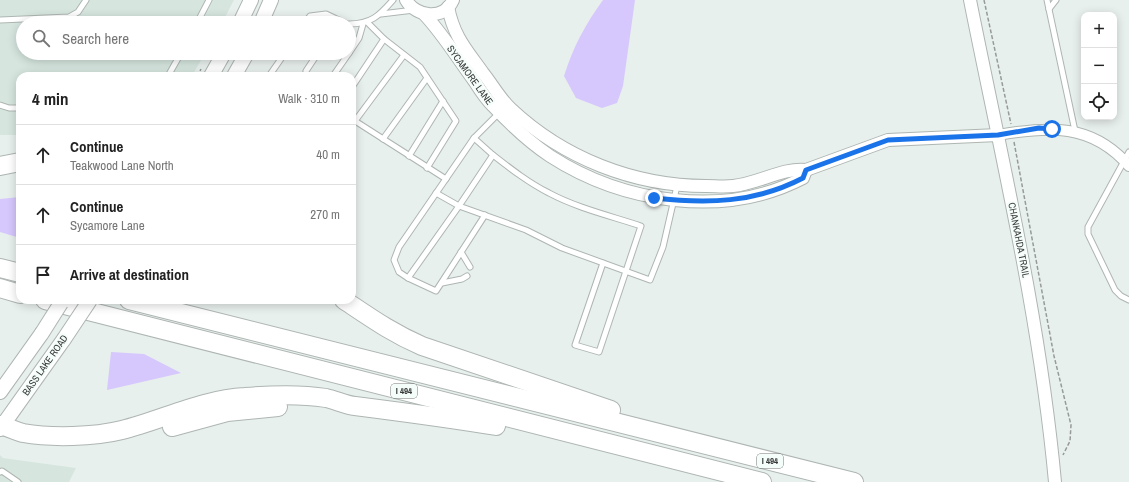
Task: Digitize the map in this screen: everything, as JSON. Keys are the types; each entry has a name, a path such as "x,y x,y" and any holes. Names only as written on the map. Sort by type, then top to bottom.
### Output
{"highway":[{"path":"0,155 16,154"},
{"path":"0,166 16,163"},
{"path":"0,268 16,272"},
{"path":"0,288 16,293"},
{"name":"I 494","path":"61,304 762,482"},
{"name":"I 494","path":"145,304 854,482"},
{"path":"349,304 368,318 402,338 648,422 686,440"},
{"path":"1,427 22,432 70,435 121,430 205,404 243,396 326,398 353,406 440,416 673,460"}],"main road":[{"path":"243,16 251,0"},
{"path":"264,16 271,0"},
{"path":"207,70 217,60"},
{"path":"236,72 243,60"},
{"path":"0,392 61,304"},
{"name":"BASS LAKE ROAD","path":"1,427 87,304"}],"street":[{"name":"SYCAMORE LANE","path":"406,0 436,27 491,105 503,109 542,136 587,160 614,171 643,179 677,186 733,186 796,169 806,170 888,140 998,135"},
{"name":"CHANKAHDA TRAIL","path":"970,0 1036,328 1051,437 1055,482"},
{"name":"SYCAMORE LANE","path":"451,3 452,25 459,40 516,129 549,155 580,173 610,186 654,198 674,200 728,200 765,194 803,178 806,170"},
{"path":"419,12 437,14 451,3"},
{"path":"998,135 1039,128 1075,131 1102,143 1127,159"}],"lane":[{"path":"71,16 78,12 86,0"},
{"path":"201,16 209,0"},
{"path":"356,24 365,23 381,14 393,0"},
{"path":"1048,0 1075,131"},
{"path":"1049,9 1056,0"},
{"path":"381,14 419,12"},
{"path":"310,16 326,14 330,16"},
{"path":"0,20 16,19"},
{"path":"365,23 420,67 456,121 427,168"},
{"path":"356,42 365,23"},
{"path":"356,81 384,39"},
{"path":"356,116 404,55"},
{"path":"170,72 177,60"},
{"path":"272,72 279,60"},
{"path":"306,71 313,60"},
{"path":"336,72 344,60"},
{"path":"383,140 427,78"},
{"path":"409,156 443,101"},
{"path":"0,105 16,108"},
{"path":"485,214 436,291 398,272 394,260 399,247 474,138 503,109"},
{"path":"356,122 446,180"},
{"path":"474,138 521,177 550,194 641,226 598,352 575,345 603,263"},
{"path":"408,278 493,155"},
{"path":"1127,159 1092,216 1088,227 1088,234 1116,290 1121,296 1129,300"},
{"path":"436,193 459,206 485,214 526,230 562,248 650,280 663,247 677,186"},
{"path":"461,252 470,267"},
{"path":"442,283 462,279 467,276"},
{"path":"0,472 2,471 18,482"}],"path":[{"path":"984,0 1013,132 1054,356 1071,425 1070,441 1061,459"}],"shaded area":[{"path":"0,0 234,0 226,16 16,16 16,60 201,60 194,72 16,72 16,135 0,135"},
{"path":"603,0 635,0 623,86 617,103 602,108 576,98 564,76 571,55 580,36"},
{"path":"16,197 16,237 0,232 0,199"},
{"path":"111,352 144,354 181,373 107,390"},
{"path":"0,455 3,458 76,468 69,482 0,482"}],"route":[{"path":"654,198 674,200 728,200 765,194 785,187 803,178 806,170 888,140 998,135 1039,128 1052,129"}]}
